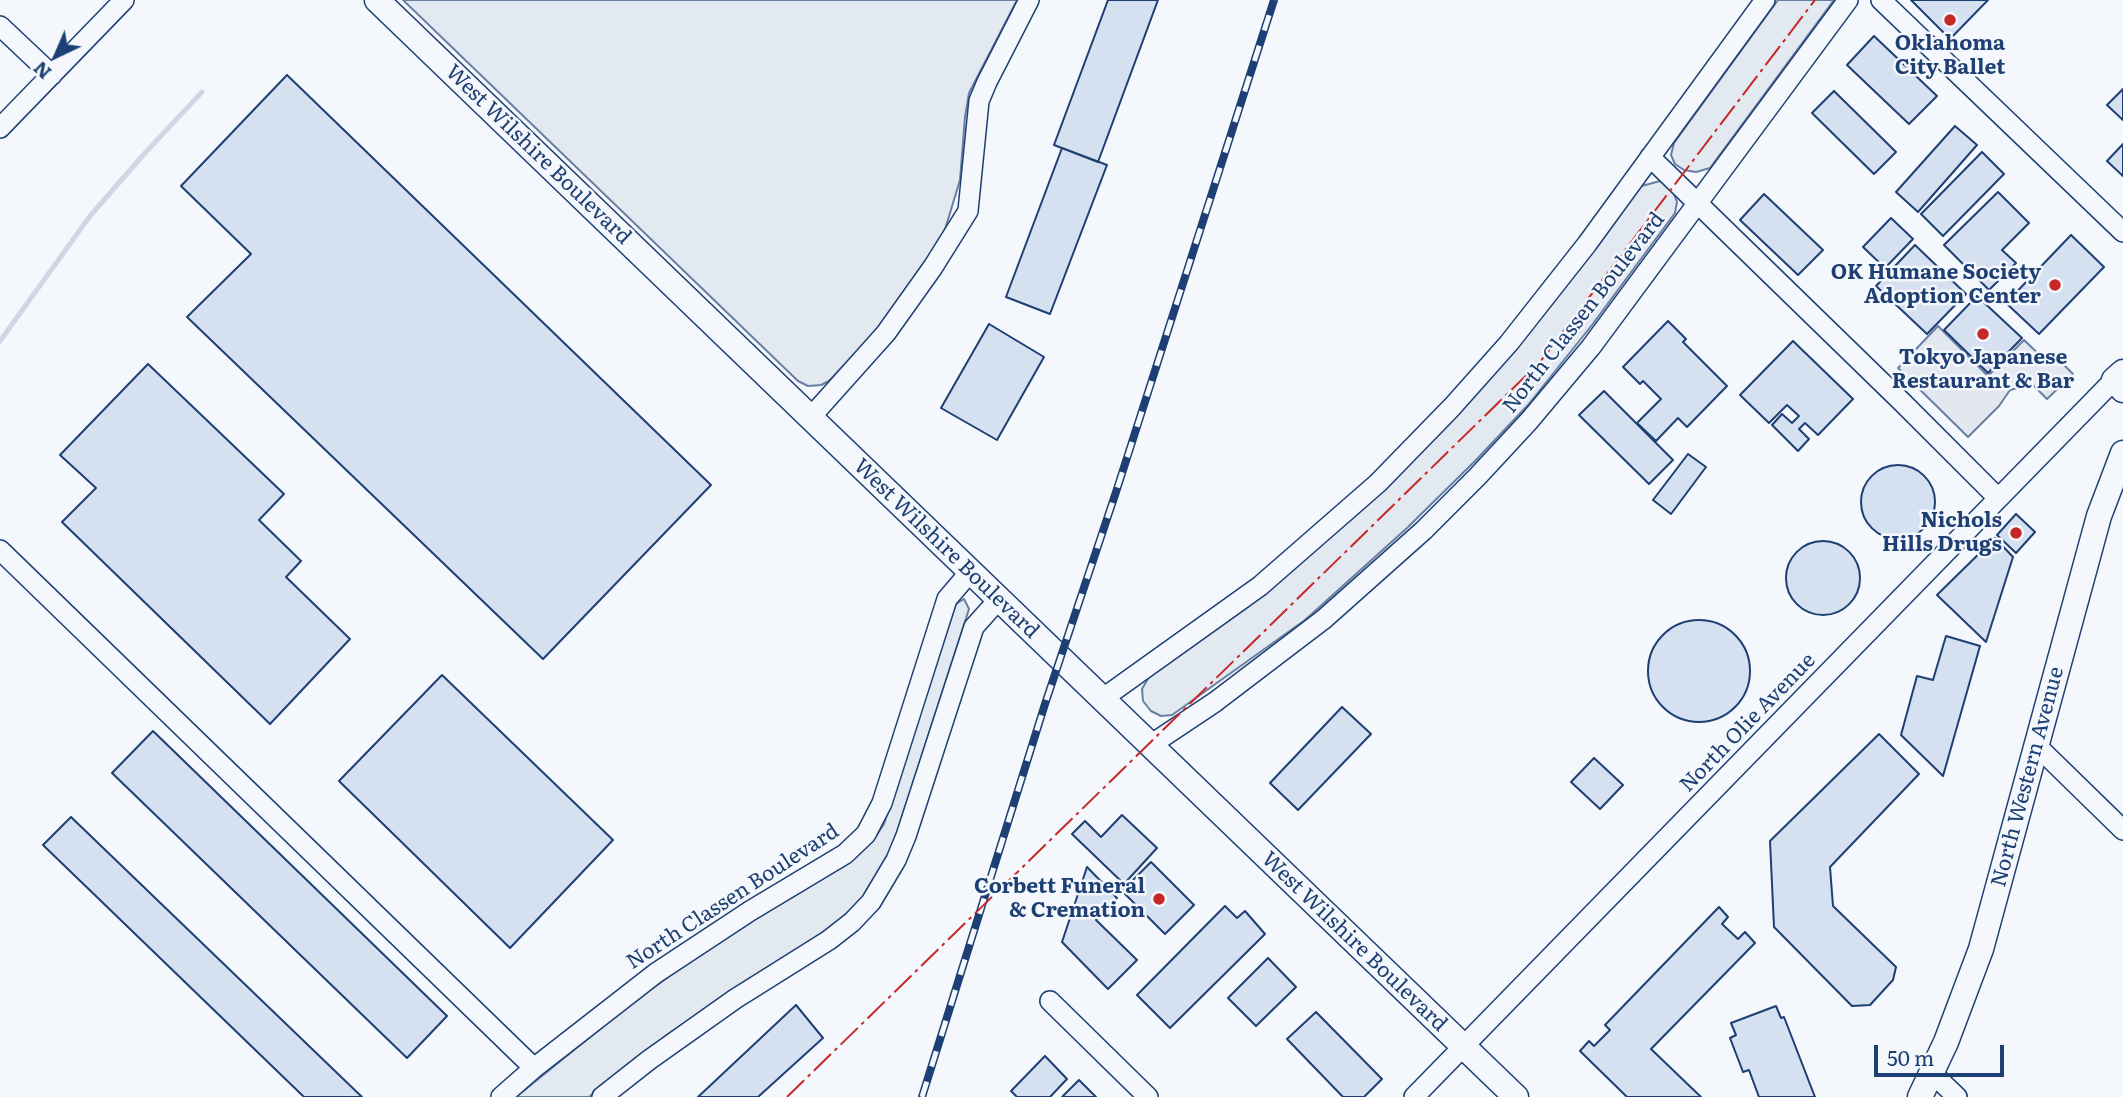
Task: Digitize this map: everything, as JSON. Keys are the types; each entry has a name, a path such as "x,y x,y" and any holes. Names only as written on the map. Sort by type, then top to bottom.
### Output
{"main road":[{"name":"West Wilshire Boulevard","path":"377,0 1516,1097"},
{"name":"North Western Avenue","path":"1920,1097 1967,991 1981,949 2099,516 2123,453"}],"street":[{"path":"0,128 124,0"},
{"path":"810,418 886,333 933,267 968,211 979,101 986,82 1029,0"},
{"name":"North Classen Boulevard","path":"1102,699 1260,586 1386,475 1452,407 1509,343 1587,244 1766,0"},
{"name":"North Classen Boulevard","path":"1149,746 1215,702 1324,619 1433,522 1529,421 1591,347 1848,0"},
{"path":"1881,0 2123,232"},
{"path":"0,26 52,75"},
{"path":"1650,157 1998,498"},
{"name":"North Olie Avenue","path":"1415,1097 1998,498 2120,381"},
{"path":"0,550 534,1068"},
{"name":"North Classen Boulevard","path":"501,1097 656,973 845,854 866,834 882,803 947,599 970,572"},
{"path":"602,1097 735,999 829,940 871,902 896,860 906,836 974,627 999,599"},
{"path":"2036,746 2123,830"},
{"path":"1050,1001 1148,1097"},
{"path":"1932,1073 1957,1097"}],"shaded area":[{"path":"403,0 1017,0 969,93 960,180 943,236 898,308 829,381 808,386 798,381"},
{"path":"1778,0 1834,0 1710,168 1696,172 1684,170 1675,164 1671,155 1674,143"},
{"path":"1660,181 1669,186 1674,194 1677,202 1675,213 1592,325 1528,405 1475,461 1407,528 1305,620 1172,715 1161,716 1151,711 1143,701 1142,689 1149,677 1245,609 1513,351 1556,299 1638,187"},
{"path":"1938,326 1988,376 2024,340 2045,360 2052,353 2073,374 2047,399 2032,384 2010,390 1999,406 1968,437 1898,368"},
{"path":"964,599 969,609 892,848 877,881 846,917 668,1034 589,1097 516,1097 632,1003 720,940 876,836 884,824 956,604"}],"building":[{"path":"1108,0 1158,0 1098,162 1054,145"},
{"name":"Oklahoma City Ballet","path":"1911,0 1988,0 1950,39"},
{"path":"1874,36 1937,96 1909,124 1847,65"},
{"path":"287,75 711,485 543,659 187,317 251,254 181,186"},
{"path":"2123,89 2123,120 2107,105"},
{"path":"1834,91 1896,152 1874,174 1812,113"},
{"path":"1955,126 1977,145 1918,212 1896,192"},
{"path":"2123,144 2123,176 2107,161"},
{"path":"1062,148 1107,165 1050,314 1006,297"},
{"path":"1982,152 2004,174 1943,236 1921,214"},
{"path":"1998,192 2029,223 2002,250 2016,263 1989,290 1944,245"},
{"path":"1764,194 1823,250 1798,275 1740,220"},
{"path":"1891,218 1913,239 1885,268 1863,247"},
{"name":"OK Humane Society Adoption Center","path":"2071,235 2104,267 2039,334 2006,303"},
{"path":"1915,245 1966,294 1927,334 1876,286"},
{"name":"Tokyo Japanese Restaurant & Bar","path":"1977,296 2022,338 1988,373 1944,330"},
{"path":"1668,321 1686,339 1683,342 1727,386 1687,427 1678,418 1656,441 1637,423 1661,399 1643,381 1640,384 1623,367"},
{"path":"989,324 1044,357 997,440 941,408"},
{"path":"1793,341 1853,399 1818,435 1805,423 1799,429 1809,439 1798,451 1772,425 1782,414 1792,423 1799,416 1787,405 1769,423 1740,395"},
{"path":"148,364 284,494 259,520 301,561 286,577 350,639 270,724 62,522 96,488 60,455"},
{"path":"1604,391 1673,460 1649,484 1579,415"},
{"path":"1688,454 1706,467 1671,514 1653,500"},
{"path":"1898,465 1912,468 1924,476 1932,488 1935,502 1932,516 1924,528 1912,536 1898,539 1884,536 1872,528 1864,516 1861,502 1864,488 1872,476 1884,468"},
{"name":"Nichols Hills Drugs","path":"2016,514 2035,532 2016,553 1997,535"},
{"path":"1995,538 2013,557 1986,642 1937,595"},
{"path":"1823,541 1837,544 1849,552 1857,564 1860,578 1857,592 1849,604 1837,612 1823,615 1809,612 1797,604 1789,592 1786,578 1789,564 1797,552 1809,544"},
{"path":"1699,620 1728,628 1742,642 1750,671 1742,700 1728,714 1699,722 1670,714 1656,700 1648,671 1656,642 1670,628"},
{"path":"1946,636 1980,646 1943,776 1901,735 1917,676 1933,680"},
{"path":"442,675 613,840 510,948 339,781"},
{"path":"1342,707 1371,734 1298,810 1270,783"},
{"path":"153,731 447,1016 407,1058 112,773"},
{"path":"1879,734 1919,774 1830,867 1833,906 1896,967 1893,980 1870,1005 1852,1006 1774,927 1770,841"},
{"path":"1594,758 1623,785 1600,809 1571,782"},
{"path":"1122,815 1157,848 1124,884 1072,834 1085,821 1101,837"},
{"path":"71,817 362,1097 304,1097 43,845"},
{"path":"1151,862 1194,905 1165,934 1122,891"},
{"path":"1087,867 1117,898 1096,920 1137,960 1108,989 1062,942"},
{"path":"1225,906 1237,918 1245,911 1265,934 1170,1028 1137,995"},
{"path":"1719,907 1728,917 1722,924 1738,939 1745,932 1755,943 1651,1049 1701,1097 1627,1097 1580,1051 1589,1041 1594,1046 1610,1030 1605,1025"},
{"path":"1268,958 1296,987 1256,1026 1228,998"},
{"path":"796,1005 823,1038 758,1097 698,1097"},
{"path":"1776,1006 1781,1018 1784,1017 1815,1097 1759,1097 1749,1070 1743,1072 1730,1038 1736,1035 1731,1023"},
{"path":"1316,1012 1382,1079 1364,1097 1343,1097 1287,1039"},
{"path":"1045,1056 1067,1079 1050,1097 1017,1097 1011,1091"},
{"path":"1079,1080 1096,1097 1062,1097"}],"waterway":[{"path":"0,341 90,216 202,92"}],"railway":[{"path":"922,1097 1045,704 1274,0"}],"power":[{"path":"787,1097 1540,362 1815,0"}],"place":[{"name":"Oklahoma City Ballet","path":"1950,20"},
{"name":"OK Humane Society Adoption Center","path":"2055,285"},
{"name":"Tokyo Japanese Restaurant & Bar","path":"1983,334"},
{"name":"Nichols Hills Drugs","path":"2016,533"},
{"name":"Corbett Funeral & Cremation","path":"1159,899"}]}
